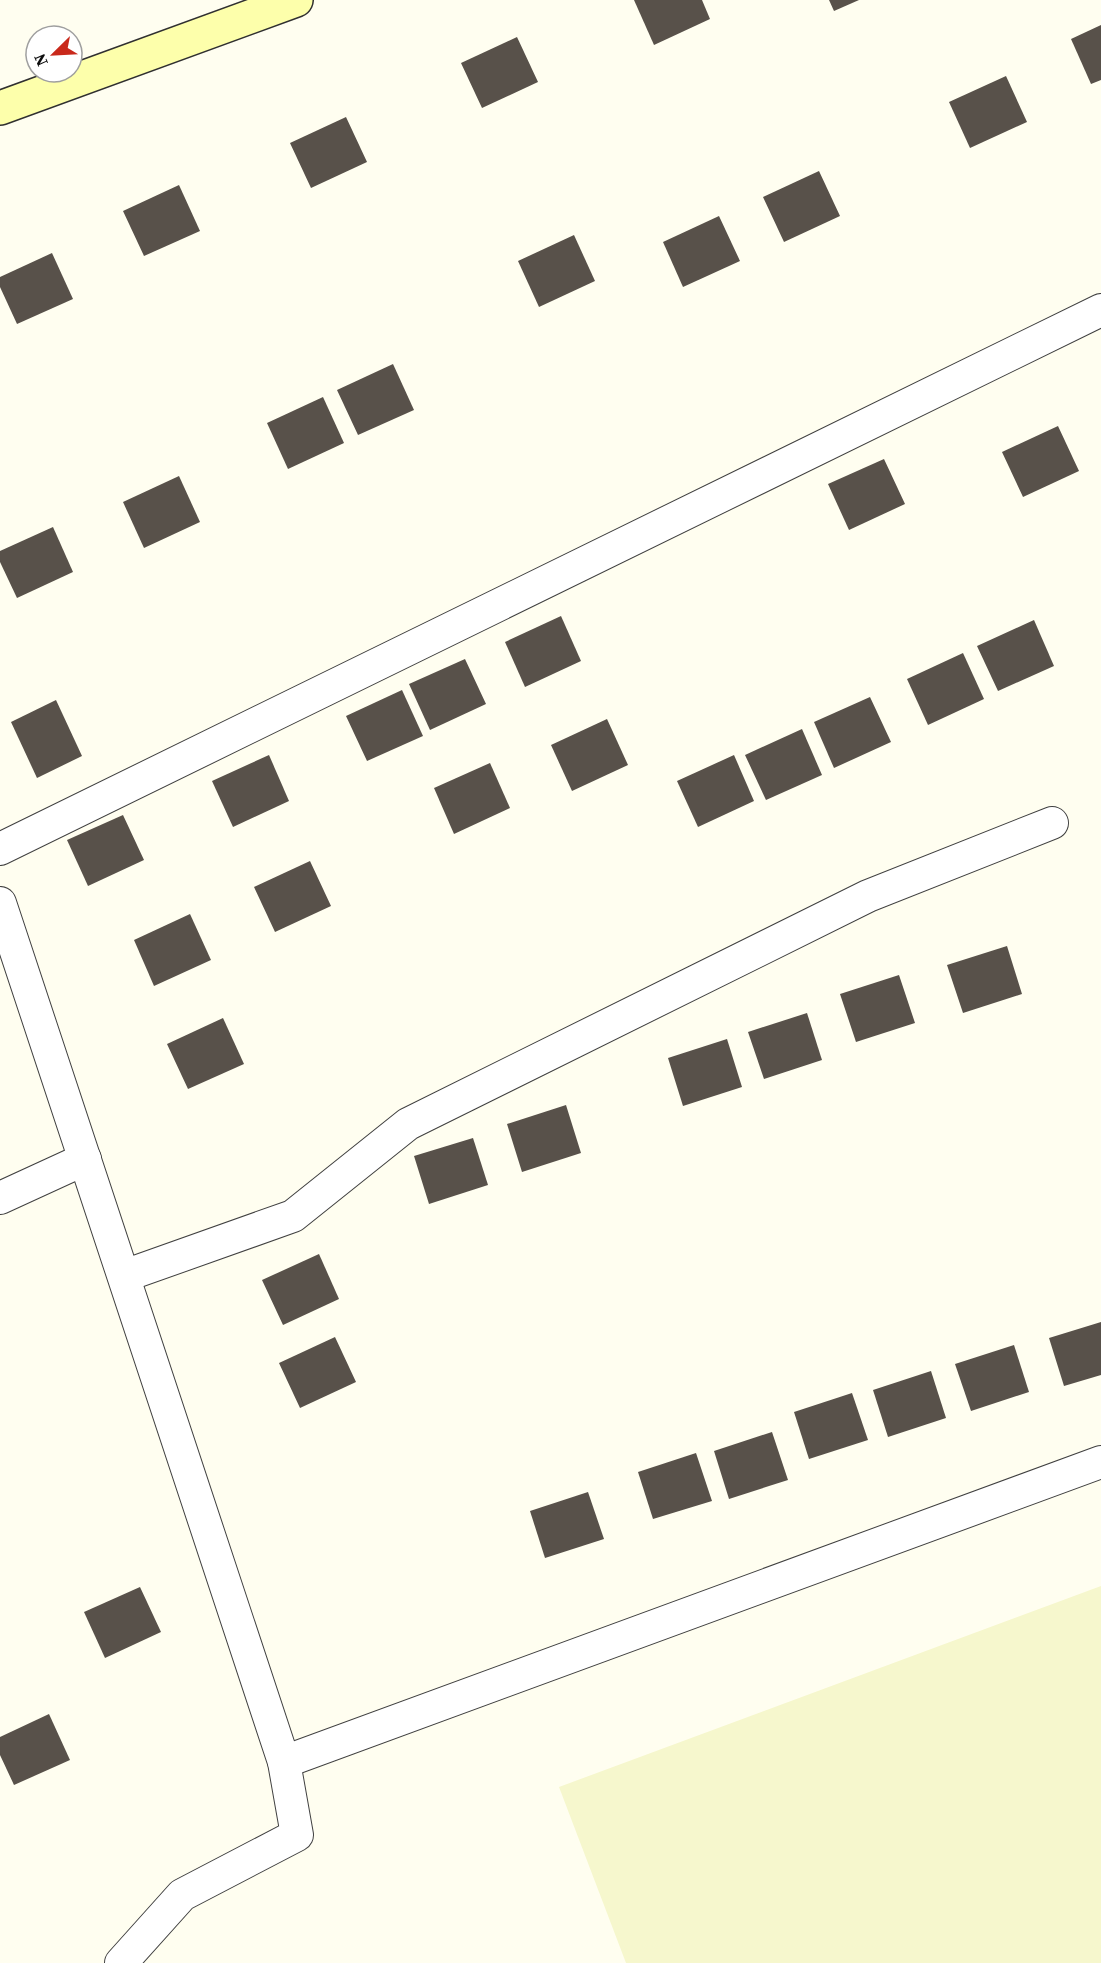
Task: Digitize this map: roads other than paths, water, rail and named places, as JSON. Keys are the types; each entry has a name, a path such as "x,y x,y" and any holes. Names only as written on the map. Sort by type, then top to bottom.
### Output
{"main road":[{"path":"0,108 296,0"}],"street":[{"path":"0,849 1101,310"},
{"path":"124,1276 293,1216 408,1124 868,896 1052,823"},
{"path":"0,903 284,1762 297,1835 182,1895 121,1963"},
{"path":"0,1198 85,1159"},
{"path":"284,1762 1101,1462"}]}
